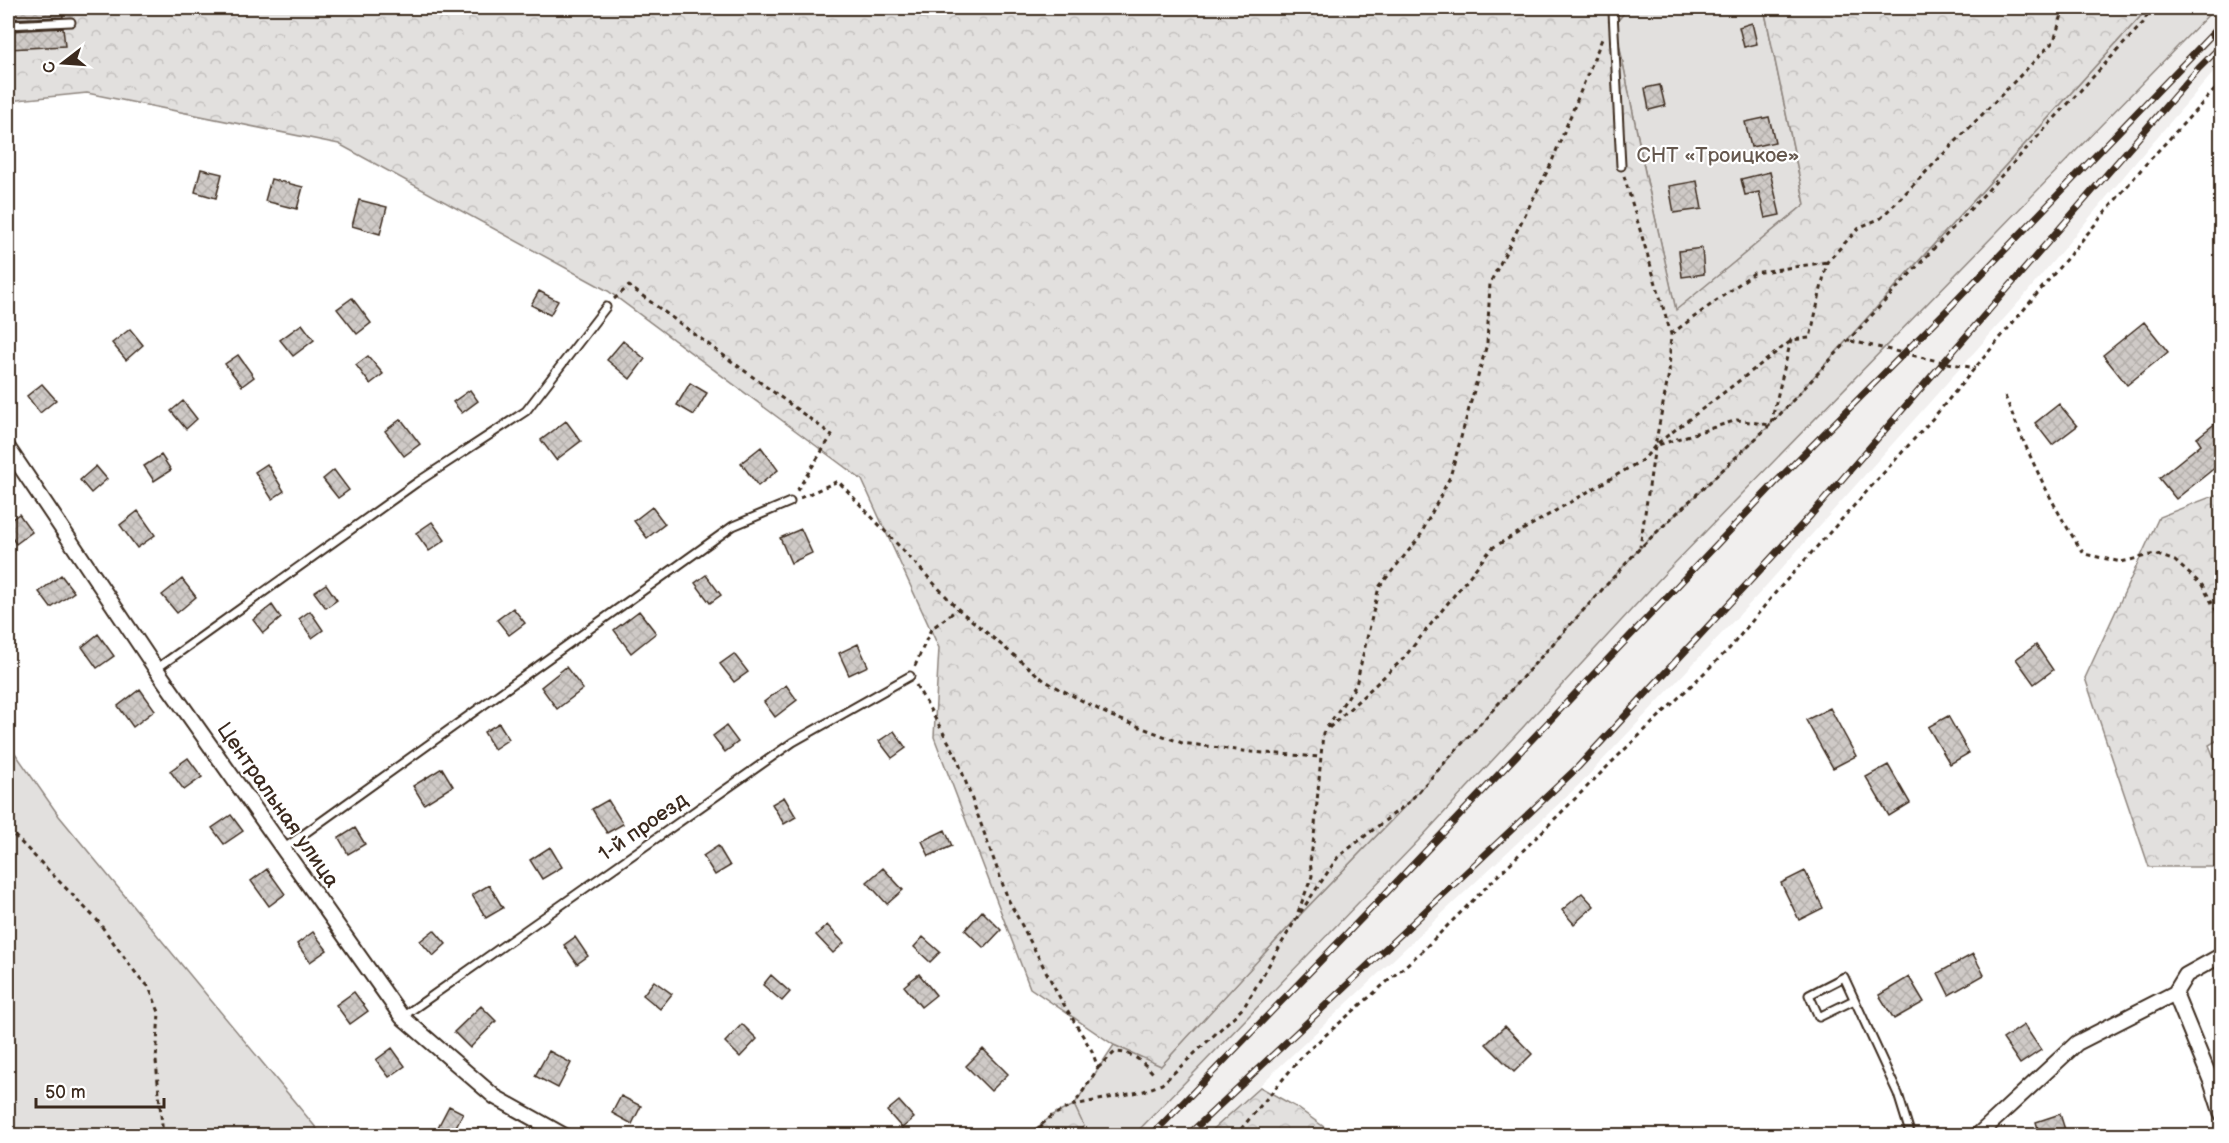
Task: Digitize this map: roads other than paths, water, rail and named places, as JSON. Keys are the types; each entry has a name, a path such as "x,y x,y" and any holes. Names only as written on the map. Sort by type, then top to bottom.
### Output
{"street":[{"name":"Центральная улица","path":"8,448 156,669 402,1017 495,1097 565,1136"},
{"path":"1977,1136 2077,1043 2175,993 2186,975 2222,955"},
{"path":"2175,993 2211,1081 2222,1115"}],"lane":[{"path":"1614,10 1621,166"},
{"path":"8,25 71,22"},
{"path":"156,669 416,483 526,411 606,307"},
{"path":"283,849 733,526 790,502"},
{"name":"1-й проезд","path":"402,1017 793,742 910,676"},
{"path":"1854,1000 1819,1017 1809,995 1844,977 1898,1094 1911,1136"}],"railway":[{"path":"1151,1136 1388,891 1775,483 1952,305 2222,24"},
{"path":"1187,1136 1578,767 1811,515 2199,68 2222,45"}],"park label":[{"name":"СНТ «Троицкое»","path":"1718,155"}]}
